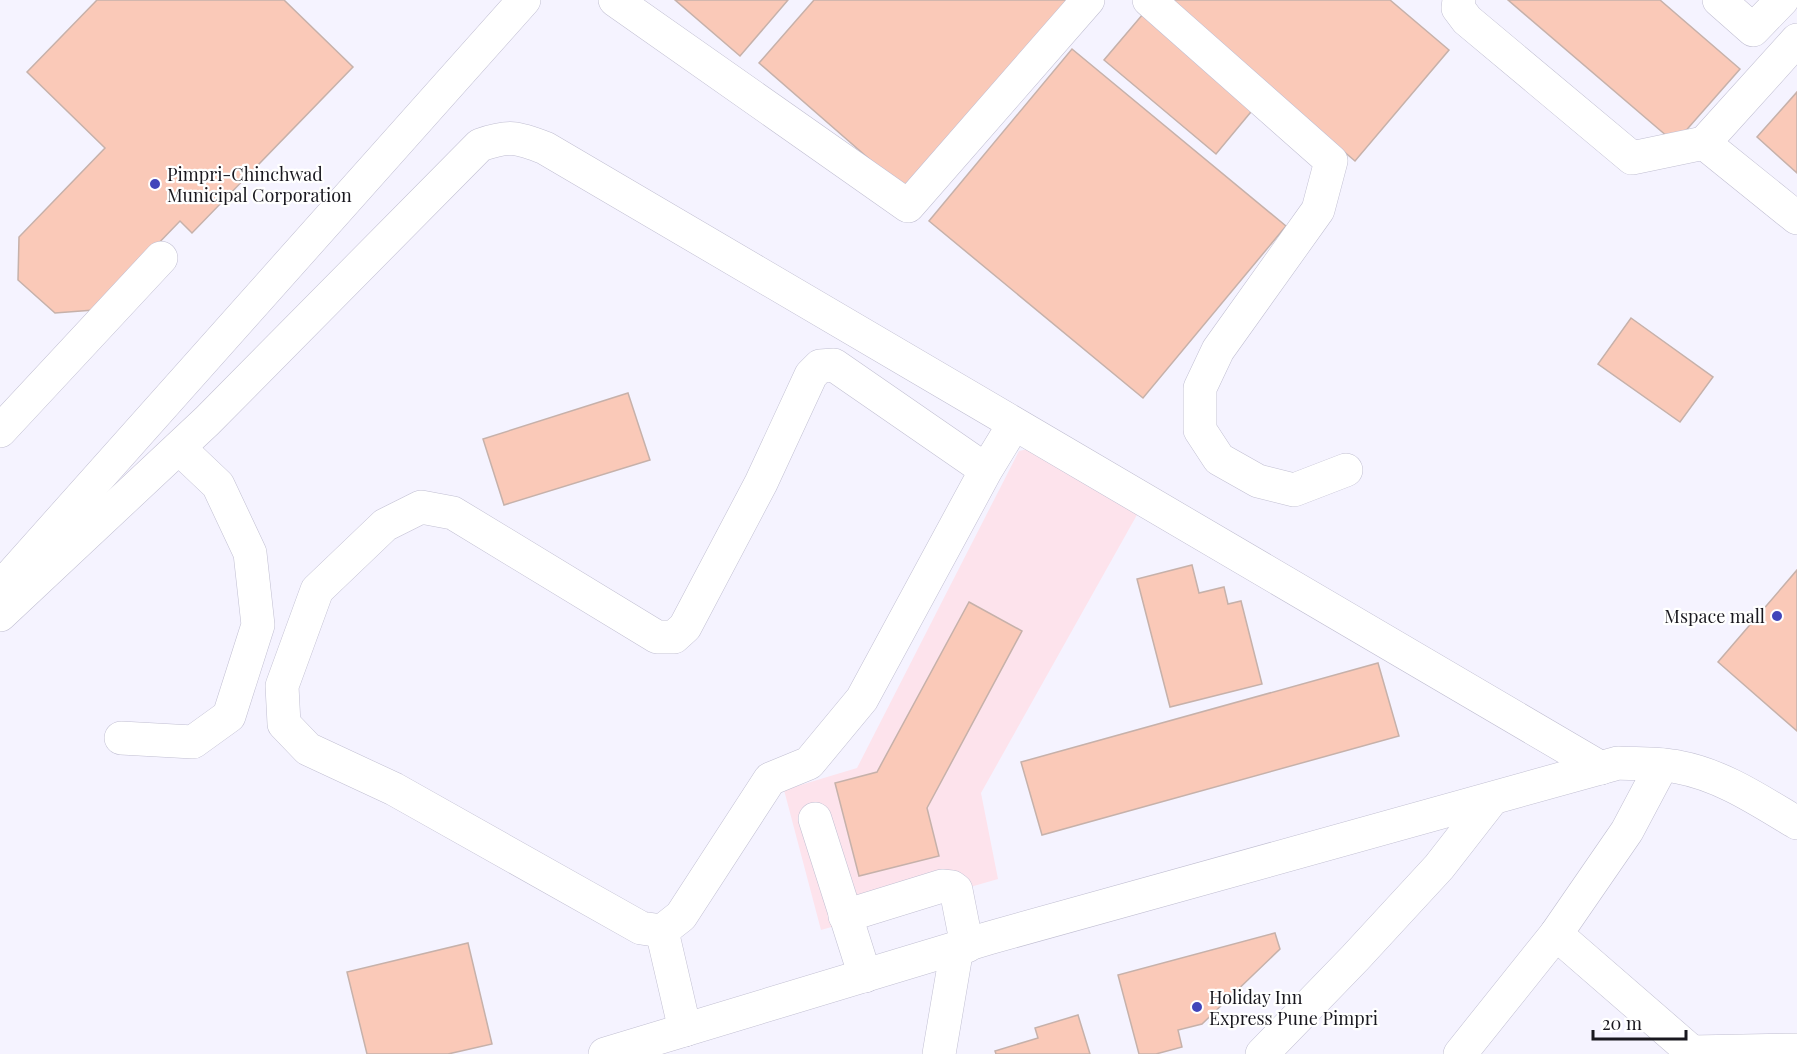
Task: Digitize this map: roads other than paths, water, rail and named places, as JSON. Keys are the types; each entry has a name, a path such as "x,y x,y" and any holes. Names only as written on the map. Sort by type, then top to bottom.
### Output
{"street":[{"path":"0,588 524,0"},
{"path":"615,0 908,206 1088,0"},
{"path":"1149,0 1332,161 1318,210 1218,350 1200,388 1200,430 1219,459 1258,481 1294,490 1346,470"},
{"path":"1459,0 1458,8 1467,20 1632,158 1704,143 1797,40"},
{"path":"1719,0 1753,30 1782,0"},
{"path":"0,615 179,448 480,145 499,138 521,139 545,148 1601,768"},
{"path":"1704,143 1797,218"},
{"path":"0,431 161,258"},
{"path":"986,470 834,365 820,366 811,375 760,483 685,627 674,637 657,637 453,513 421,507 385,525 317,590 282,686 284,724 308,749 394,789 641,928 662,931 681,916 770,779 809,763 862,699 986,470 1014,424"},
{"path":"121,738 193,742 229,716 258,625 250,553 218,485 179,448"},
{"path":"622,1051 962,947 1618,763 1680,767 1711,777 1740,790 1797,822"},
{"path":"1460,1054 1556,934 1627,831 1662,765"},
{"path":"1262,1054 1439,867 1492,799"},
{"path":"814,819 865,976"},
{"path":"845,916 942,886 956,890 962,947 939,1054"},
{"path":"662,931 685,1030"},
{"path":"1556,934 1691,1053 1797,1050"}],"place":[{"name":"Pimpri-Chinchwad Municipal Corporation","path":"155,184"},
{"name":"Mspace mall","path":"1777,616"},
{"name":"Holiday Inn Express Pune Pimpri","path":"1197,1007"}]}
